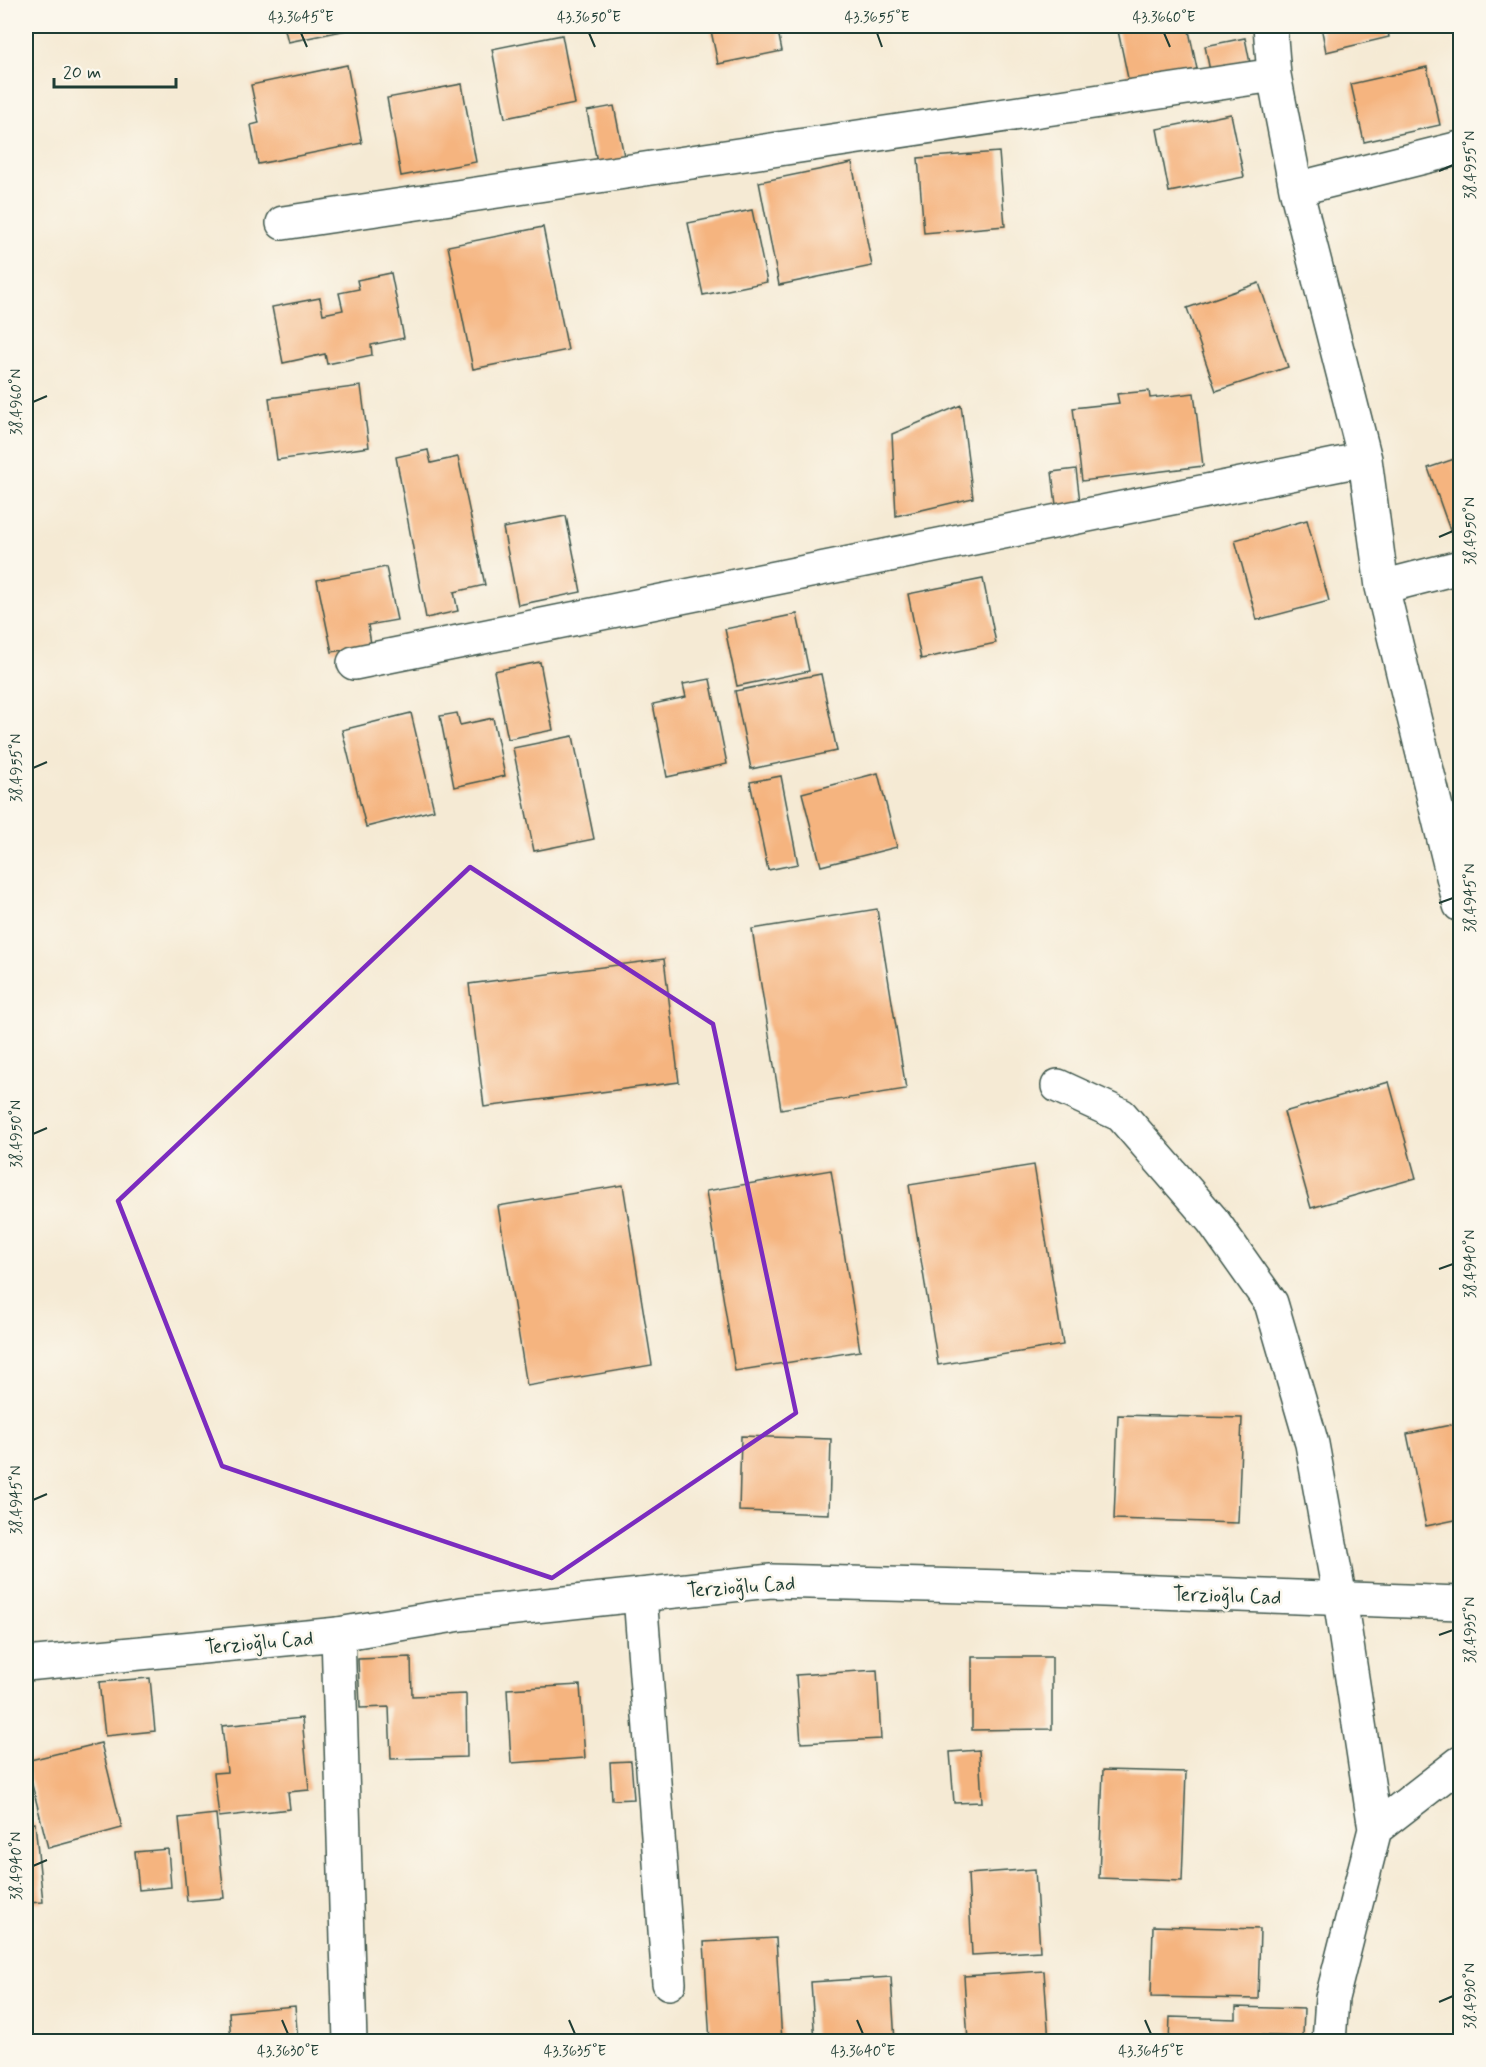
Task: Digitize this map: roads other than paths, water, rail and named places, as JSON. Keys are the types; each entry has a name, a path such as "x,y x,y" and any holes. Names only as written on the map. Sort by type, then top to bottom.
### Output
{"street":[{"path":"1270,26 1274,75 1296,189 1365,459 1382,587 1461,905"},
{"path":"283,223 1274,75"},
{"path":"1296,189 1461,148"},
{"path":"354,663 1365,459"},
{"path":"1382,587 1461,567"},
{"path":"1058,1086 1121,1115 1213,1221 1271,1303 1312,1444 1340,1599 1375,1829 1332,1998 1329,2042"},
{"name":"Terzioğlu Cad","path":"27,1659 338,1634 461,1614 771,1581 1049,1588 1461,1603"},
{"path":"640,1595 669,1983"},
{"path":"338,1634 350,2042"},
{"path":"1375,1829 1461,1763"}]}
